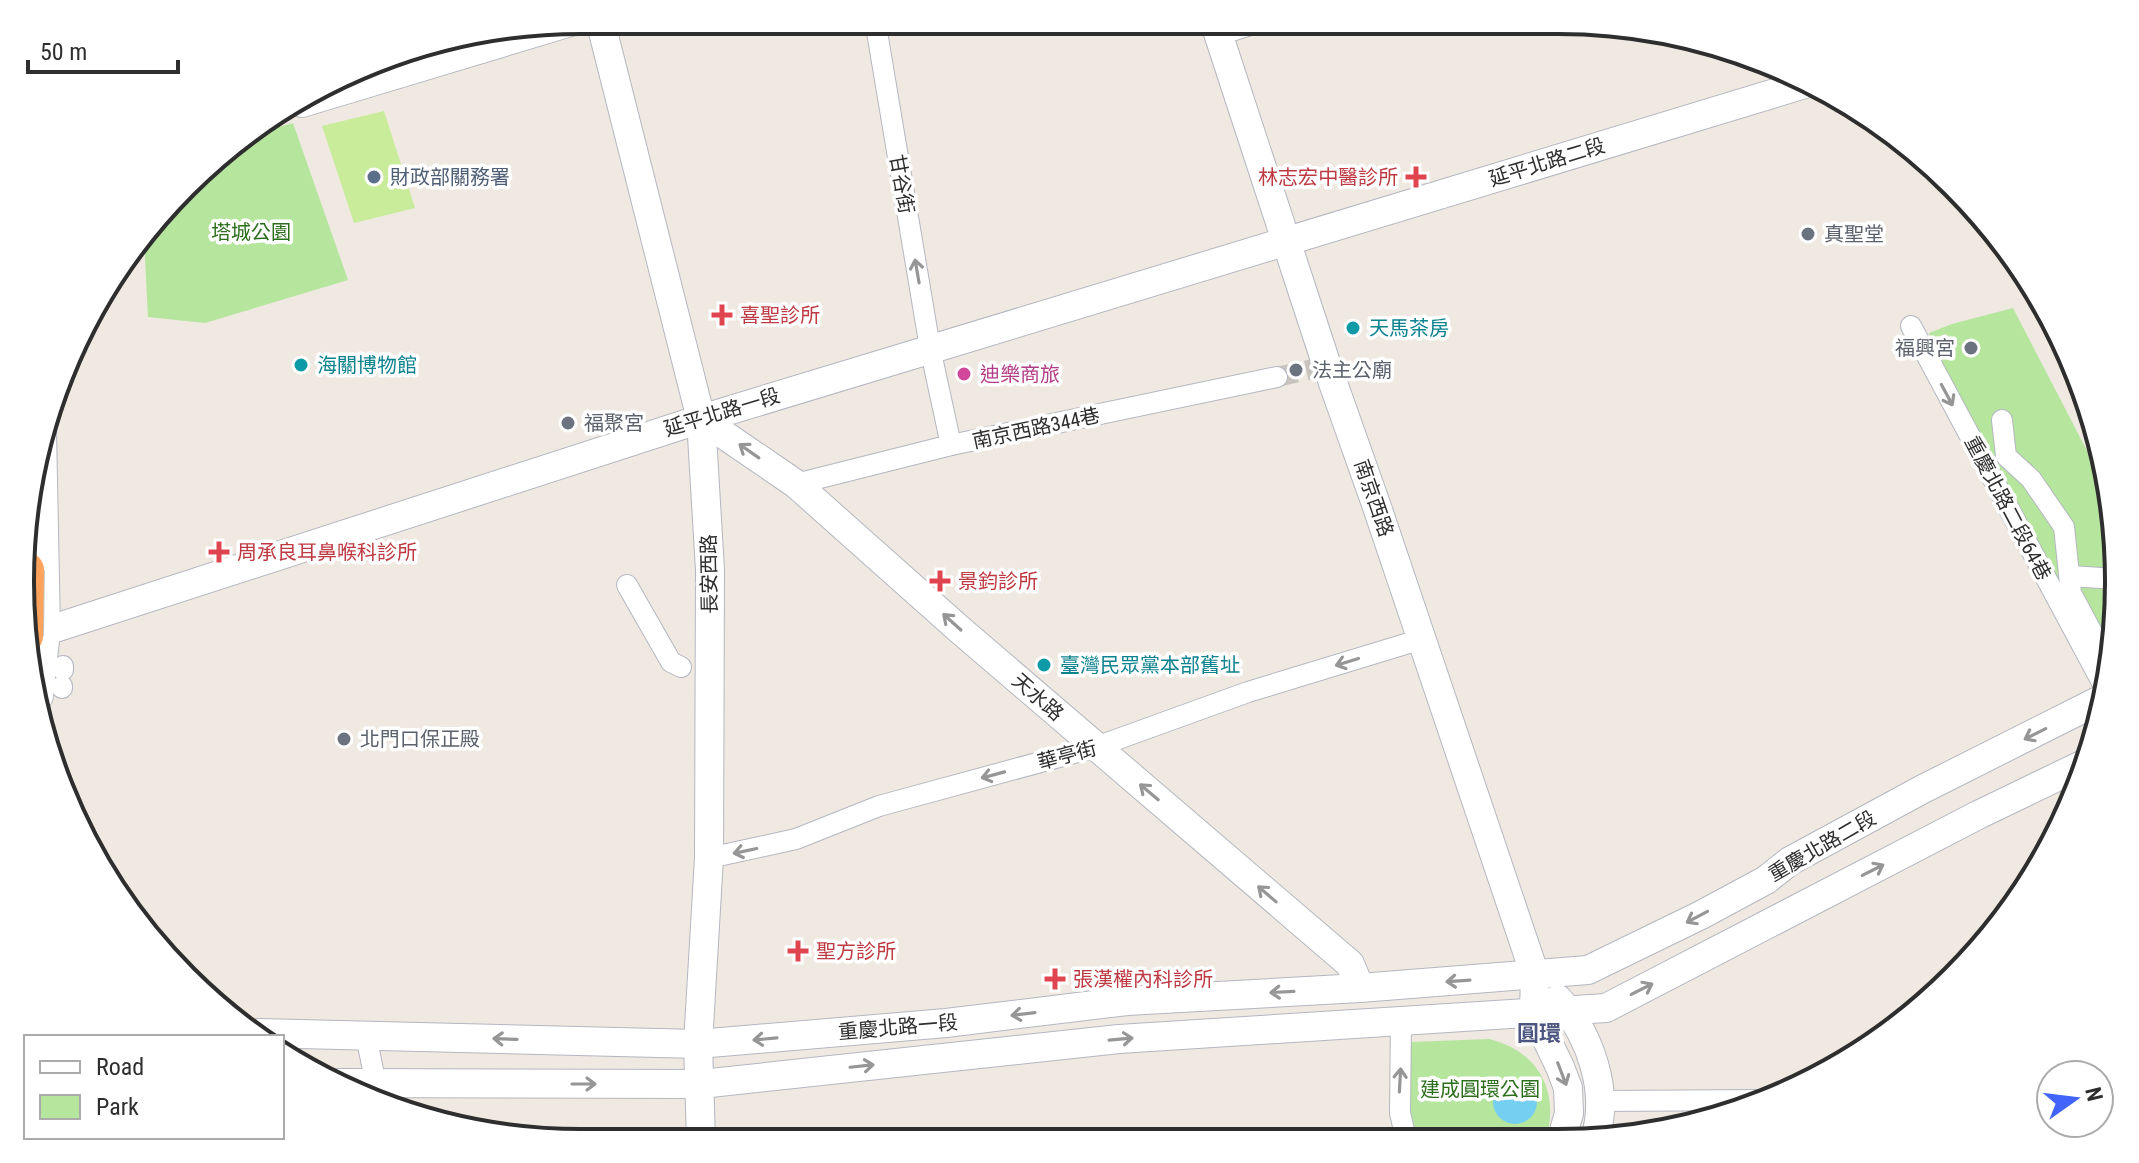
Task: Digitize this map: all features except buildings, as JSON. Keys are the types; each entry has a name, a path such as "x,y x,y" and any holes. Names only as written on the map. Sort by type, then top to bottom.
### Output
{"street":[{"name":"長安西路","path":"604,34 701,419 710,570 709,858 698,1044 701,1129"},
{"name":"甘谷街","path":"877,34 930,348 951,445"},
{"name":"南京西路","path":"1218,34 1286,242 1322,367 1422,639 1535,975 1534,1013 1568,1088 1569,1113 1565,1129"},
{"path":"332,94 517,38"},
{"name":"延平北路二段","path":"1286,242 1794,87"},
{"name":"延平北路一段","path":"37,637 701,419 1286,242"},
{"name":"重慶北路二段64巷","path":"1911,326 2097,673"},
{"name":"南京西路344巷","path":"796,484 951,445 1277,377"},
{"name":"天水路","path":"701,419 796,484 1350,964 1360,988"},
{"path":"2002,420 2006,456 2031,479 2064,527 2071,593 2101,648"},
{"path":"35,602 38,517"},
{"path":"2070,576 2105,578"},
{"path":"627,585 671,662 681,667"},
{"name":"華亭街","path":"709,858 796,839 879,806 1096,747 1248,692 1422,639"},
{"path":"38,646 60,678"},
{"path":"38,646 60,678"},
{"name":"重慶北路二段","path":"1535,975 1588,970 1634,950 1766,880 1790,861 1909,796 2090,705"},
{"name":"重慶北路二段","path":"1568,1011 1606,1008 2071,770"},
{"name":"南京西路","path":"1535,975 1568,1011 1590,1053 1598,1077 1600,1101 1596,1128"},
{"name":"重慶北路一段","path":"272,1033 698,1044 946,1023 1127,1001 1535,975"},
{"name":"重慶北路一段","path":"385,1092 701,1084 1119,1039 1568,1011"},
{"path":"1401,1020 1400,1113 1404,1129"},
{"path":"366,1035 377,1089"},
{"path":"1600,1101 1732,1100"}],"green space":[{"name":"財政部關務署","path":"384,111 415,208 354,223 322,126"},
{"name":"塔城公園","path":"293,123 348,280 205,323 148,317 145,251 194,194 273,129"},
{"path":"2013,308 2090,456 2104,546 2104,617 2098,662 1934,353 1929,333"},
{"name":"建成圓環公園","path":"1489,1039 1521,1053 1532,1063 1547,1089 1550,1105 1548,1129 1412,1129 1408,1116 1411,1042"}],"water":[{"path":"1515,1080 1530,1087 1537,1102 1530,1117 1515,1124 1500,1117 1493,1102 1500,1087"}],"tunnel":[{"path":"1277,377 1317,368"}],"place":[{"name":"財政部關務署","path":"374,177"},
{"name":"林志宏中醫診所","path":"1416,177"},
{"name":"真聖堂","path":"1808,234"},
{"name":"喜聖診所","path":"722,315"},
{"name":"天馬茶房","path":"1353,328"},
{"name":"福興宮","path":"1971,348"},
{"name":"海關博物館","path":"301,365"},
{"name":"法主公廟","path":"1296,370"},
{"name":"迪樂商旅","path":"964,374"},
{"name":"福聚宮","path":"568,423"},
{"name":"周承良耳鼻喉科診所","path":"219,552"},
{"name":"景鈞診所","path":"940,581"},
{"name":"臺灣民眾黨本部舊址","path":"1044,665"},
{"name":"北門口保正殿","path":"344,739"},
{"name":"聖方診所","path":"798,951"},
{"name":"張漢權內科診所","path":"1055,979"}],"district":[{"name":"圓環","path":"1539,1033"}]}
